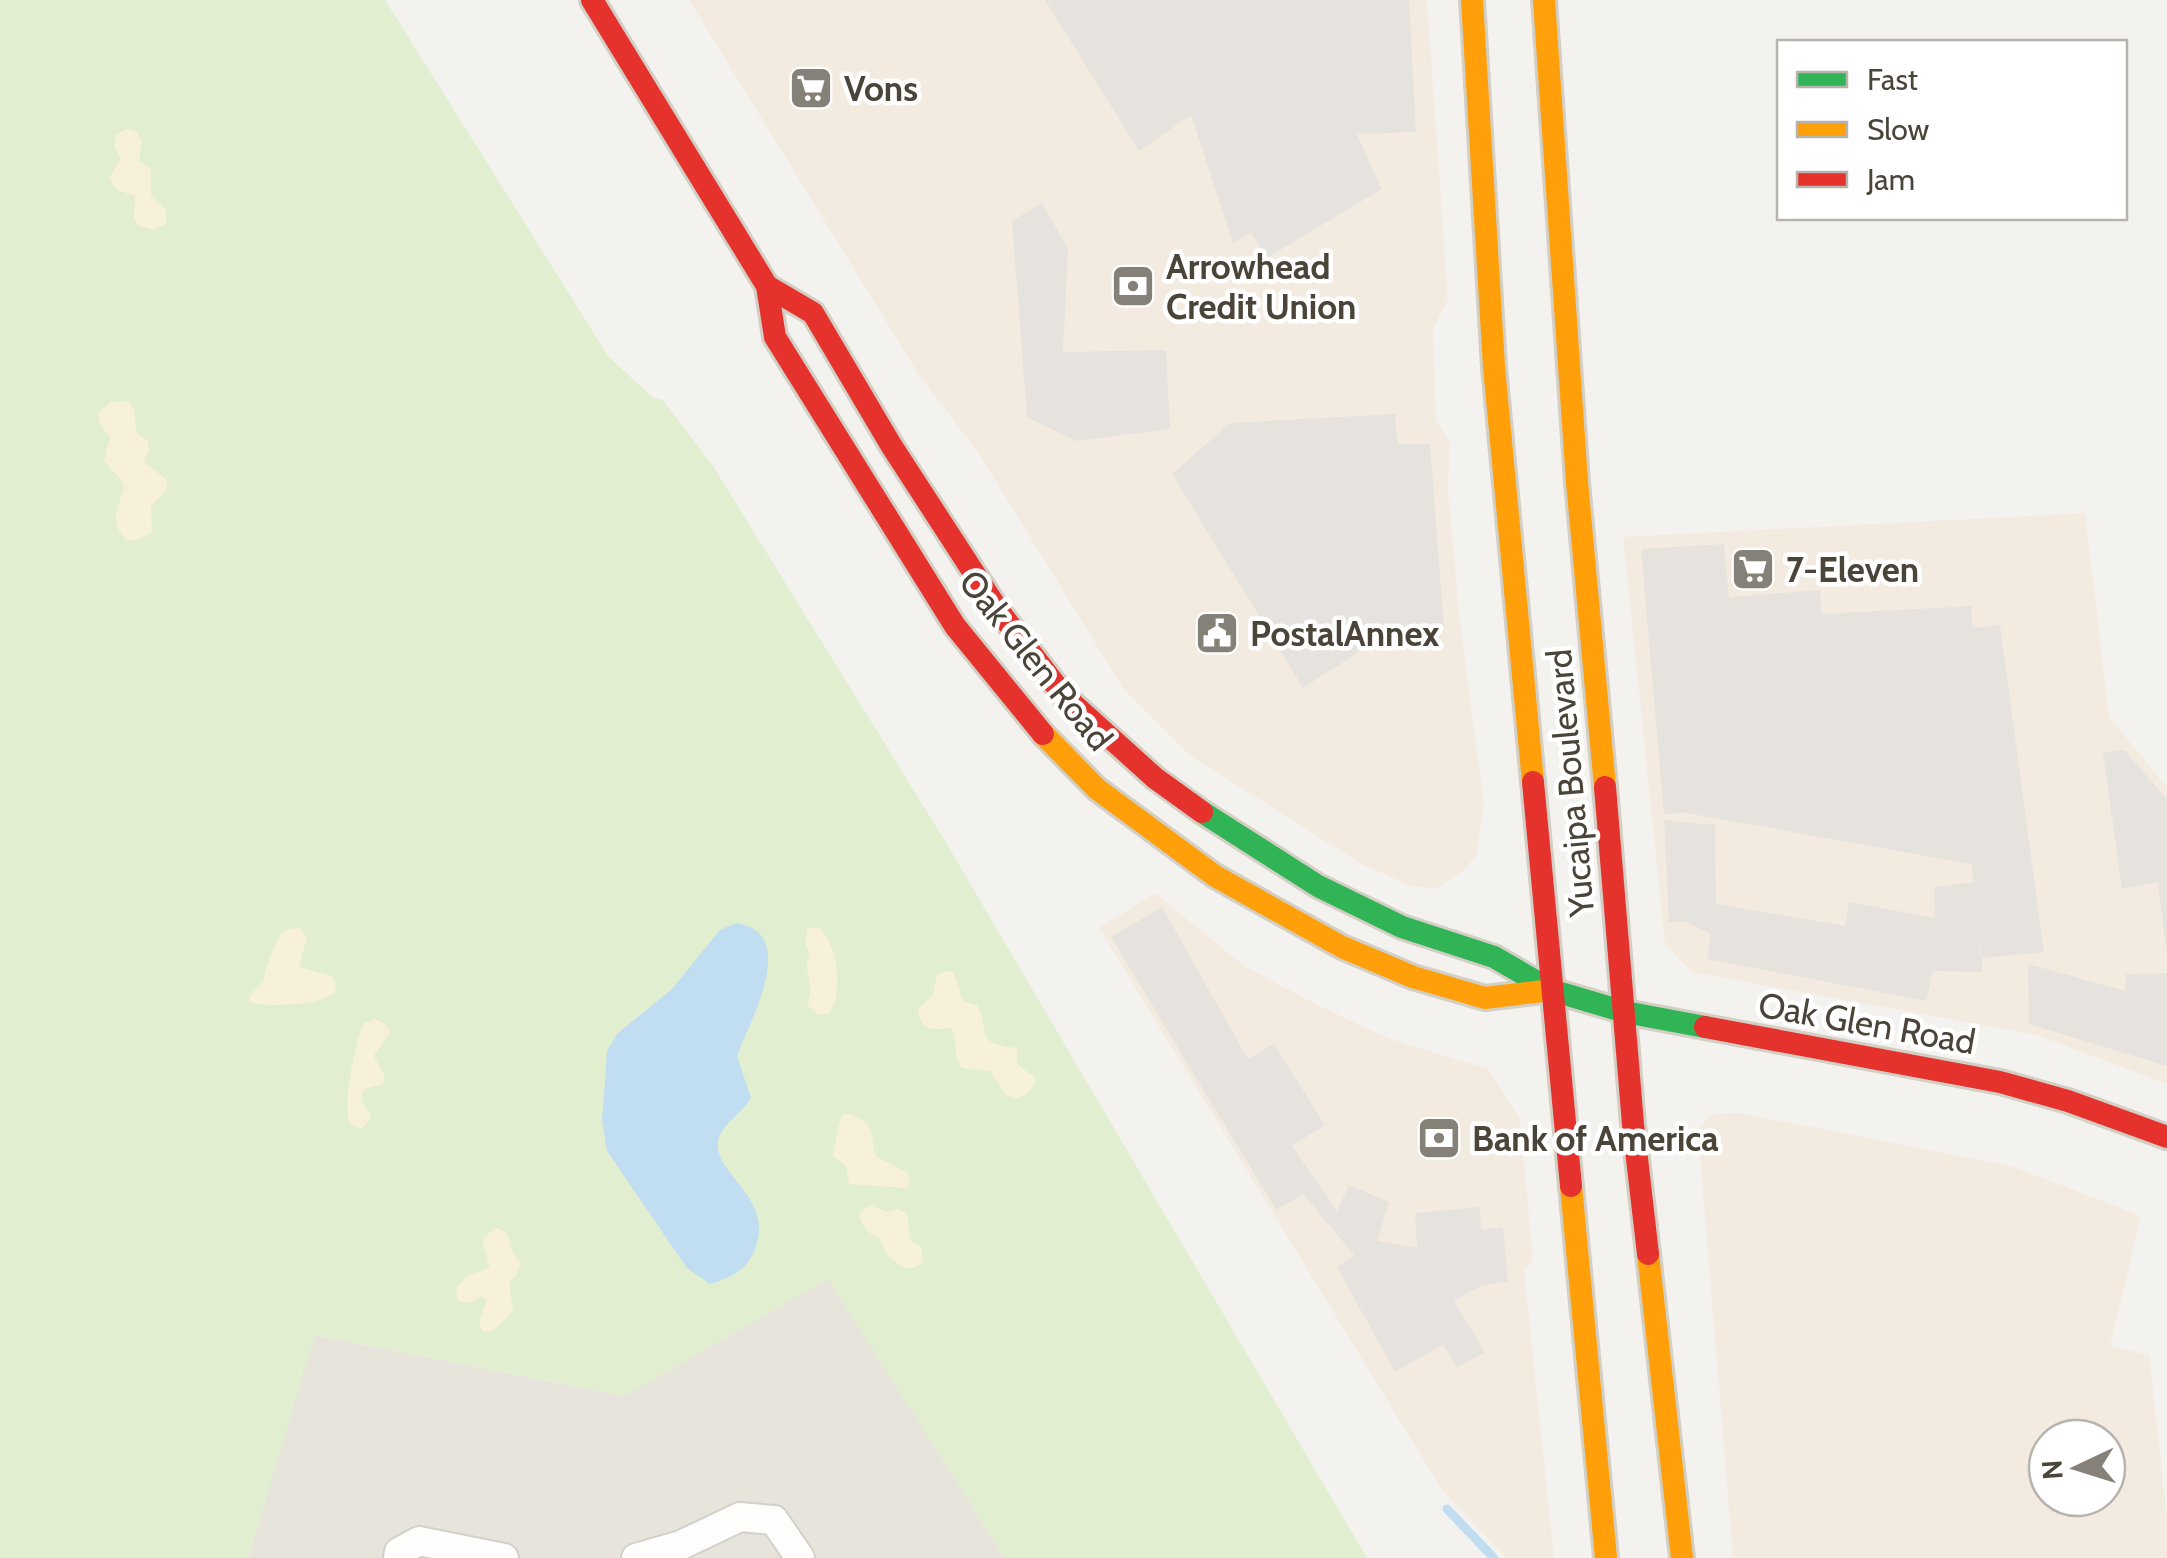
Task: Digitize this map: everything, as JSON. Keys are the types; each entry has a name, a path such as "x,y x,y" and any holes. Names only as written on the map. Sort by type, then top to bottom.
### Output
{"main road":[{"name":"Oak Glen Road","path":"592,0 767,286 775,338 955,626 1032,723 1097,789 1215,876 1342,947 1413,977 1485,998 1551,990"},
{"name":"Yucaipa Boulevard","path":"1472,0 1494,366 1606,1558"},
{"name":"Yucaipa Boulevard","path":"1544,0 1578,482 1633,1124 1682,1558"},
{"name":"Oak Glen Road","path":"767,286 813,312 892,445 998,610 1064,696 1171,790 1318,886 1402,927 1494,957 1551,990 1625,1012 2000,1082 2068,1101 2167,1137"}],"street":[{"path":"636,1558 681,1545 740,1517 774,1520 800,1558"},
{"path":"398,1558 400,1552 419,1541 504,1558"}],"shaded area":[{"path":"689,0 1427,0 1448,300 1433,328 1436,420 1450,441 1448,489 1459,614 1484,805 1476,856 1461,873 1436,888 1411,886 1363,865 1191,756 1123,688 979,454 919,375"},
{"path":"1045,0 1409,0 1416,132 1357,134 1382,189 1267,258 1251,233 1233,243 1191,115 1139,151"},
{"path":"1042,203 1068,249 1063,352 1166,350 1170,429 1076,441 1027,417 1012,221"},
{"path":"1395,414 1398,444 1430,444 1444,628 1390,632 1303,688 1172,474 1230,423"},
{"path":"2085,513 2109,717 2167,787 2167,1084 2037,1035 1692,972 1665,944 1623,537"},
{"path":"1724,544 1729,597 1820,590 1822,614 1971,606 1973,628 2000,625 2044,952 1983,958 1980,943 1983,972 1933,971 1926,1001 1707,959 1711,934 1686,922 1669,922 1664,820 1715,825 1716,904 1845,926 1849,902 1935,918 1934,887 1974,882 1971,864 1680,812 1664,815 1641,549"},
{"path":"2124,750 2167,799 2167,955 2158,882 2122,889 2103,753"},
{"path":"1155,893 1244,966 1387,1038 1488,1069 1520,1119 1533,1260 1524,1270 1554,1558 1507,1558 1442,1490 1099,928"},
{"path":"1162,907 1248,1059 1274,1044 1325,1125 1292,1146 1337,1211 1349,1185 1389,1202 1377,1241 1417,1248 1415,1213 1480,1207 1481,1229 1503,1228 1508,1282 1482,1285 1454,1301 1485,1352 1457,1368 1443,1345 1395,1372 1337,1267 1354,1255 1303,1194 1276,1210 1111,937"},
{"path":"2028,964 2125,991 2126,974 2167,973 2167,1066 2029,1024"},
{"path":"1739,1113 2011,1166 2141,1216 2110,1346 2149,1355 2167,1517 2167,1558 1733,1558 1698,1131 1711,1114"},
{"path":"829,1278 1005,1558 248,1558 314,1335 624,1396"}],"green space":[{"path":"0,0 385,0 608,356 653,398 663,400 713,466 945,841 1367,1558 1005,1558 828,1279 624,1396 315,1335 248,1558 0,1558"}],"sand":[{"path":"127,129 137,132 142,141 139,161 151,169 151,196 166,210 166,224 153,230 139,226 134,219 135,196 117,190 109,178 121,158 115,148 115,135"},
{"path":"129,401 137,433 148,441 144,462 167,480 167,490 151,506 152,532 127,541 116,522 124,488 104,461 110,437 99,423 98,413 111,402"},
{"path":"818,927 830,945 838,983 833,1006 828,1014 819,1015 807,1005 811,990 806,963 810,955 805,942 807,929"},
{"path":"299,928 307,937 299,967 333,976 335,991 320,1000 294,1004 250,1001 250,995 264,981 279,936"},
{"path":"954,972 963,1001 978,1006 989,1040 1017,1048 1017,1064 1036,1078 1026,1094 1015,1099 1006,1095 990,1071 962,1068 950,1027 932,1029 921,1021 918,1009 933,994 937,975"},
{"path":"375,1019 384,1023 389,1032 374,1056 385,1077 383,1084 362,1093 371,1118 361,1129 349,1123 349,1088 363,1024"},
{"path":"850,1114 869,1126 876,1156 908,1173 910,1182 906,1188 849,1184 846,1166 833,1156 842,1115"},
{"path":"869,1205 907,1214 911,1242 921,1246 923,1262 914,1268 904,1268 887,1255 880,1238 869,1232 860,1218 859,1214"},
{"path":"495,1227 507,1233 513,1254 521,1263 509,1282 513,1310 496,1328 482,1331 479,1323 487,1299 458,1301 456,1288 468,1275 490,1268 482,1241"}],"water":[{"path":"736,923 755,930 765,943 768,960 759,1002 737,1056 751,1098 718,1141 724,1164 757,1213 759,1228 753,1254 744,1267 710,1284 687,1268 607,1151 602,1120 607,1051 617,1034 672,989 720,930"}],"waterway":[{"path":"1447,1509 1494,1558"}],"traffic: fast":[{"path":"1202,812 1318,886 1402,927 1494,957 1551,990 1625,1012 1705,1027"}],"traffic: slow":[{"path":"1472,0 1494,367 1533,782"},
{"path":"1544,0 1577,482 1605,787"},
{"path":"1043,734 1097,789 1215,876 1342,947 1413,977 1485,998 1551,990"},
{"path":"1571,1186 1606,1558"},
{"path":"1648,1254 1682,1558"}],"traffic: jam":[{"path":"592,0 767,286 775,337 955,626 1043,734"},
{"path":"767,286 813,313 891,445 998,610 1064,696 1155,778 1202,812"},
{"path":"1533,782 1571,1186"},
{"path":"1605,787 1633,1124 1648,1254"},
{"path":"1705,1027 2000,1082 2068,1101 2167,1137"}],"place":[{"name":"Vons","path":"811,88"},
{"name":"Arrowhead Credit Union","path":"1133,286"},
{"name":"7-Eleven","path":"1753,569"},
{"name":"PostalAnnex","path":"1217,633"},
{"name":"Bank of America","path":"1439,1138"}]}
